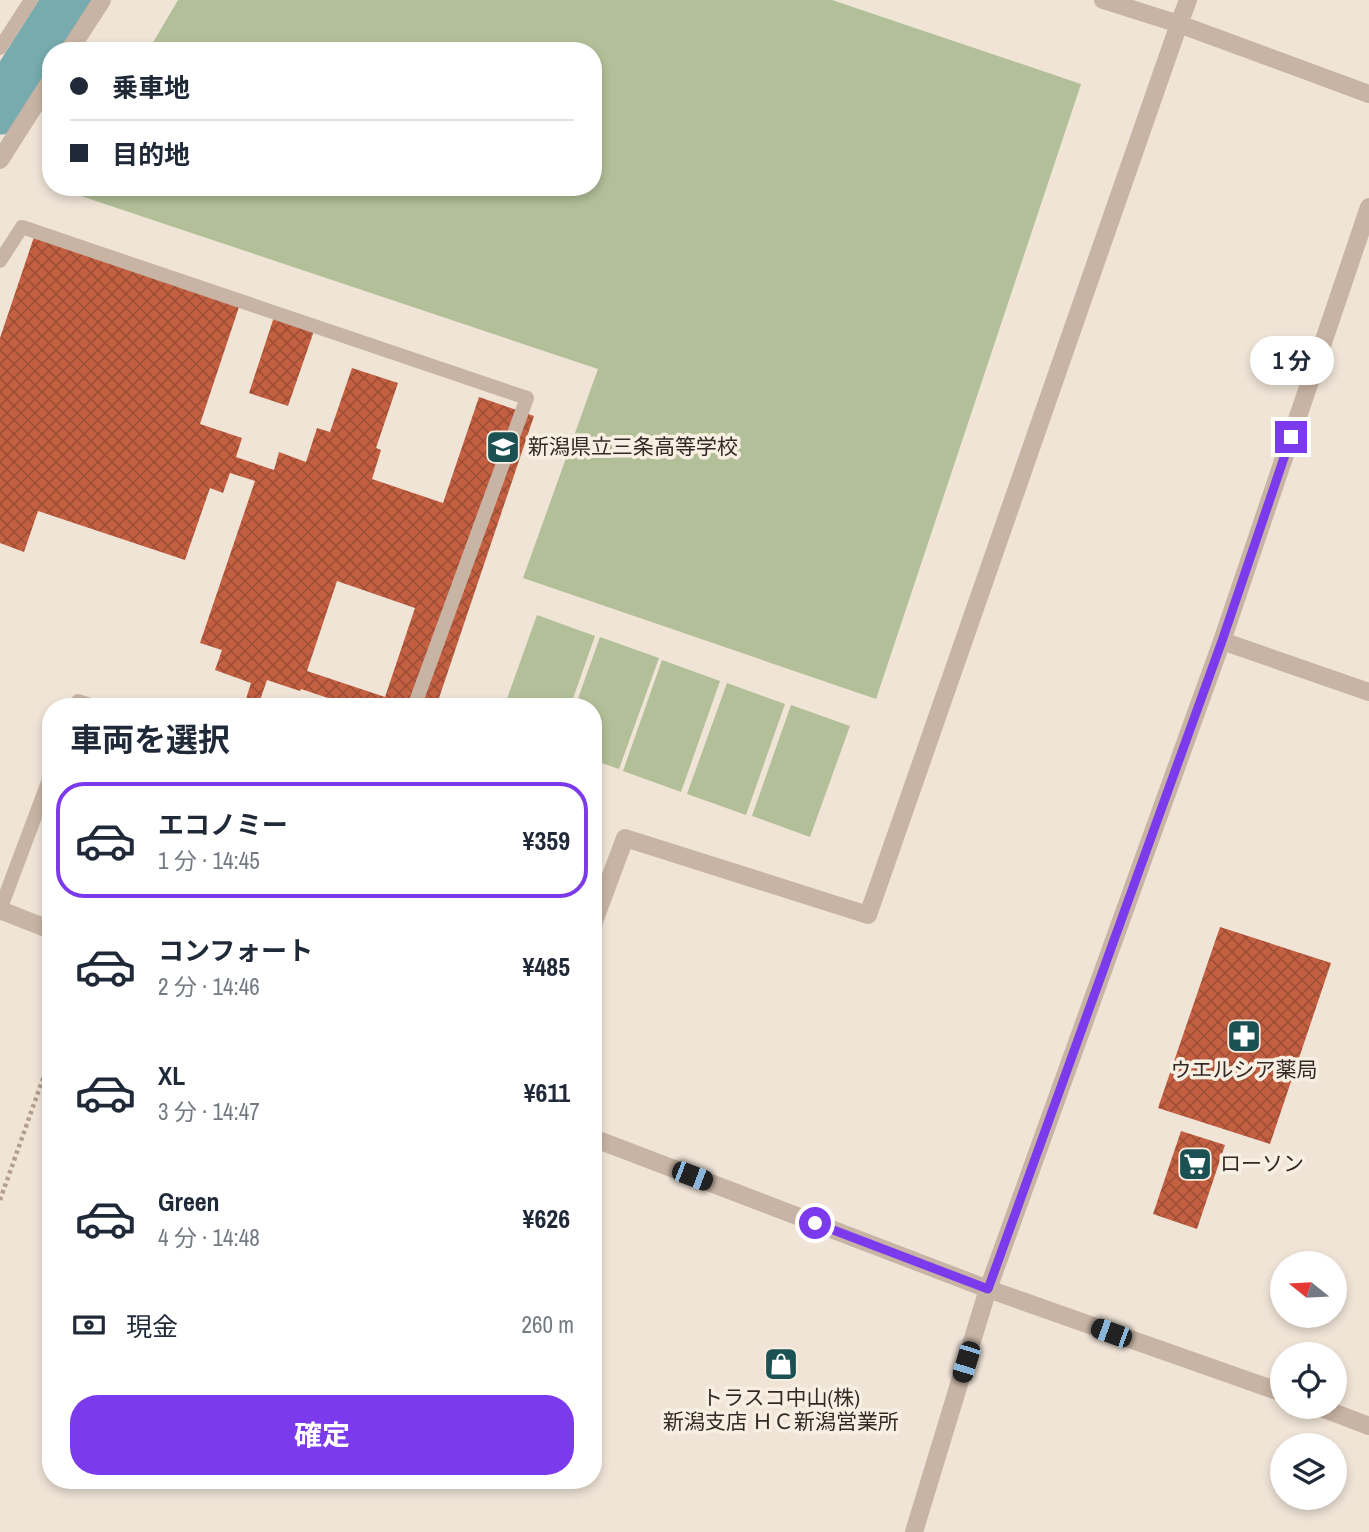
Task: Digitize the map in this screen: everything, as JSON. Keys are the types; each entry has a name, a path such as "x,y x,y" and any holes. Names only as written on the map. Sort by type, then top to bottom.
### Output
{"street":[{"path":"75,42 102,0"},
{"path":"1103,0 1179,24 1369,94"},
{"path":"602,900 625,838 869,915 1188,0"},
{"path":"0,160 42,94"},
{"path":"914,1532 988,1289 1222,641 1369,207"},
{"path":"1222,641 1369,692"},
{"path":"0,910 42,926"},
{"path":"602,1141 988,1289 1270,1389"},
{"path":"1347,1418 1369,1426"}],"lane":[{"path":"0,48 31,0"},
{"path":"0,261 22,227 527,398 417,698"},
{"path":"0,910 42,798"}],"path":[{"path":"0,1200 42,1081"}],"green space":[{"path":"178,0 832,0 1081,84 876,699 523,578 598,369 81,196 602,196 602,42 153,42"},
{"path":"537,615 595,636 573,698 507,698"},
{"path":"600,637 659,658 619,769 602,763 602,698 578,698"},
{"path":"662,660 720,681 681,792 623,771"},
{"path":"727,683 785,704 746,815 687,794"},
{"path":"791,705 850,726 810,837 752,816"}],"building":[{"path":"35,234 240,304 200,424 242,438 236,457 274,470 279,452 306,462 317,428 330,432 352,368 398,383 376,448 381,450 372,479 443,503 479,397 534,416 439,698 328,698 267,680 261,698 246,698 251,683 215,670 222,650 200,643 255,481 230,473 223,493 210,488 185,560 38,511 24,552 0,543 0,338","holes":["337,581 415,608 385,697 307,671"]},
{"path":"274,317 314,331 288,406 249,393"},
{"name":"ウエルシア薬局","path":"1220,927 1331,963 1270,1144 1158,1108"},
{"name":"ローソン","path":"1181,1131 1225,1145 1197,1229 1153,1214"}],"waterway":[{"path":"42,42 69,0"},
{"path":"0,109 42,43"}],"place":[{"name":"新潟県立三条高等学校","path":"503,447"},
{"name":"ウエルシア薬局","path":"1244,1036"},
{"name":"ローソン","path":"1195,1164"},
{"name":"トラスコ中山(株) 新潟支店 ＨＣ新潟営業所","path":"781,1364"}],"route":[{"path":"815,1223 988,1289 1222,641 1291,437"}]}
